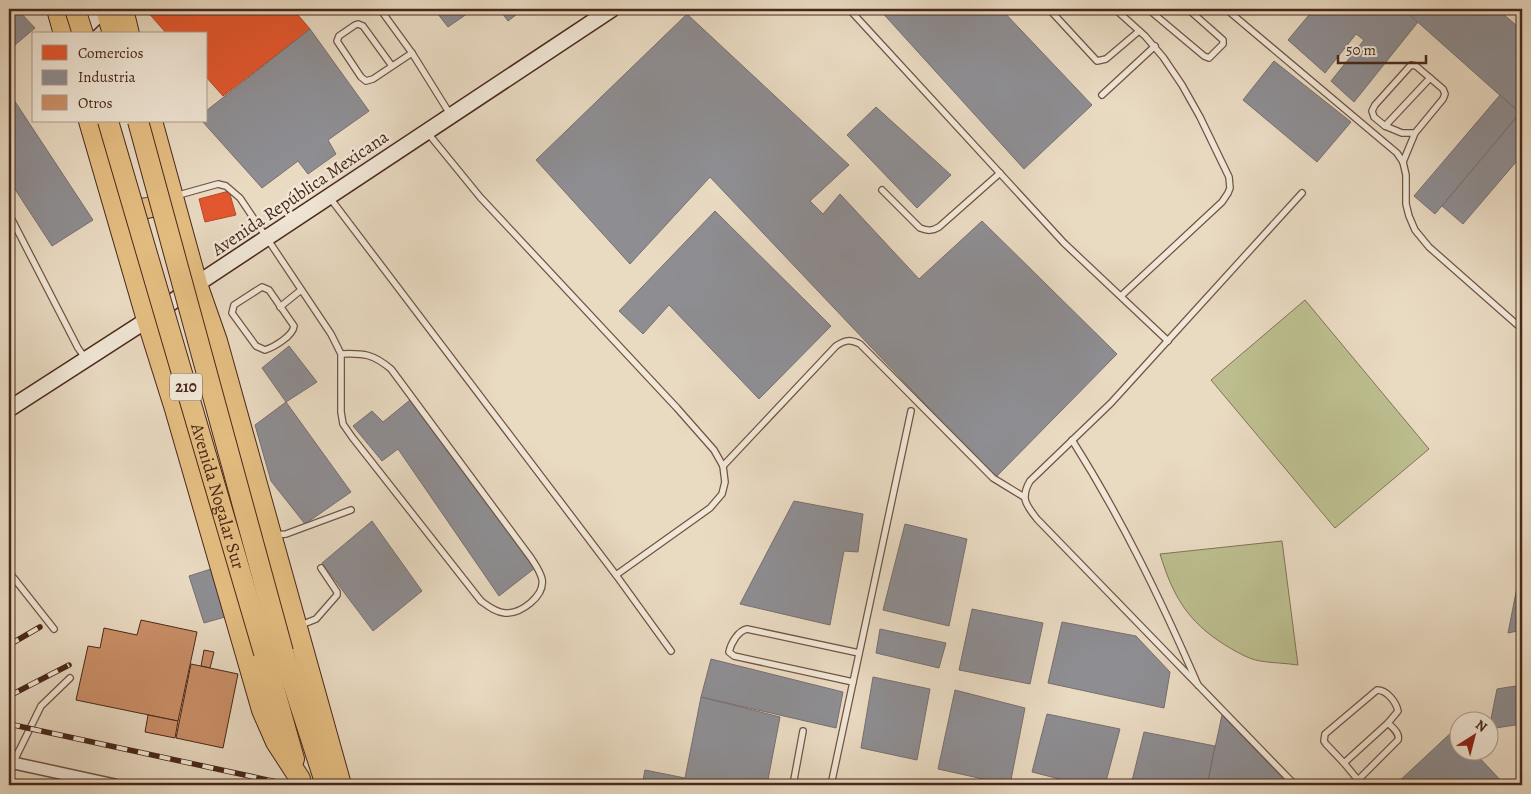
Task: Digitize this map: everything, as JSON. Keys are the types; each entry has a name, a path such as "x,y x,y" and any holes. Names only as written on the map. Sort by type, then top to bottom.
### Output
{"highway":[{"path":"57,9 63,32"},
{"path":"75,9 82,32"},
{"path":"105,9 113,32"},
{"path":"123,9 129,32"},
{"path":"89,122 262,710 276,742 300,782"},
{"name":"Avenida Nogalar Sur","path":"108,122 274,652 326,785"},
{"name":"Avenida Nogalar Sur","path":"138,122 274,652 286,727 300,782"},
{"path":"152,122 197,284 217,341 232,401 341,785"},
{"path":"110,195 123,205 134,209 160,206 172,197"},
{"path":"128,254 147,271 162,280 197,284"},
{"path":"147,320 164,319 188,322 217,341"},
{"path":"175,409 180,398 186,392 200,385 209,385 232,401"}],"street":[{"path":"80,32 105,9"},
{"name":"Avenida República Mexicana","path":"9,409 147,320 197,284 612,9"},
{"path":"11,763 69,780 116,785"}],"lane":[{"path":"380,9 412,53 451,116"},
{"path":"849,9 1064,243 1168,341"},
{"path":"1049,9 1097,61 1106,59 1139,31"},
{"path":"1115,9 1154,46 1182,85 1229,177 1230,188 1222,202 1121,296"},
{"path":"1148,9 1204,56 1209,58 1223,44 1223,40 1188,9"},
{"path":"1226,9 1397,154 1403,162 1406,174 1406,204 1415,230 1430,247 1522,328"},
{"path":"392,66 363,26 355,25 338,36 338,41 364,79 373,79 412,53"},
{"path":"1102,95 1154,46"},
{"path":"1403,162 1415,133 1445,94 1443,89 1416,66 1411,66 1375,105 1372,111 1374,117 1385,126 1402,133 1415,133"},
{"path":"1385,126 1430,78"},
{"path":"427,132 480,197 714,450 723,466 725,482 722,494 710,508 616,575"},
{"path":"882,190 920,228 926,231 939,227 1000,174"},
{"path":"172,197 218,184 226,186 240,198 331,334 341,354 341,412 344,424 352,437 481,601 493,610 506,613 526,606 536,597 540,590 542,579 538,568 525,550 391,369 379,359 369,355 341,354"},
{"path":"1294,785 1037,519 1027,507 1024,497 1025,488 1030,480 1111,403 1302,193"},
{"path":"329,196 616,575 671,651"},
{"path":"9,214 78,348 86,359"},
{"path":"262,287 269,290 280,306 294,328 291,333 265,350 256,346 232,313 234,305 262,287"},
{"path":"280,306 301,290"},
{"path":"723,466 836,346 844,341 851,340 860,344 994,478 1024,497"},
{"path":"831,785 911,411"},
{"path":"1072,440 1128,535 1163,606 1199,688"},
{"path":"271,536 286,534 350,510"},
{"path":"296,626 314,621 337,595 337,592 321,568"},
{"path":"9,572 54,629"},
{"path":"853,682 734,656 729,652 740,632 747,629 858,653"},
{"path":"11,763 41,706 70,678"},
{"path":"1344,763 1396,715 1398,708 1385,692 1377,690 1325,734 1324,741 1326,744 1358,780"},
{"path":"1353,785 1398,740 1399,735 1388,723"},
{"path":"792,785 803,730"}],"green space":[{"path":"1305,300 1429,449 1335,528 1211,380"},
{"path":"1282,541 1298,665 1255,660 1233,650 1212,636 1191,617 1176,595 1160,554"}],"building: Comercios":[{"path":"145,9 293,9 310,29 223,96 208,79 208,32 165,32"},
{"path":"229,191 236,215 205,222 199,199"}],"building: Industria":[{"path":"9,9 17,9 35,28 15,45 9,38"},
{"path":"434,9 474,9 448,27"},
{"path":"499,9 524,9 508,21"},
{"path":"879,9 1001,9 1092,105 1024,169"},
{"path":"1314,9 1403,9 1418,22 1354,102 1331,81 1364,40 1356,34 1325,73 1288,40"},
{"path":"1403,9 1497,9 1522,30 1522,115"},
{"path":"687,14 849,165 810,201 823,214 840,194 919,279 982,221 1117,354 995,478 710,177 630,264 536,160"},
{"path":"310,29 369,111 328,140 336,154 308,174 298,161 262,188 203,122 208,122 208,109"},
{"path":"1274,61 1351,122 1317,162 1243,100"},
{"path":"1500,95 1520,113 1435,214 1414,196"},
{"path":"14,100 93,220 52,246 9,180 9,103"},
{"path":"876,107 951,175 917,208 847,135"},
{"path":"1520,113 1522,115 1522,155 1463,224 1442,206"},
{"path":"715,211 831,326 759,399 669,305 643,334 619,311"},
{"path":"289,346 317,382 286,402 262,368"},
{"path":"410,400 535,568 499,596 398,449 382,461 353,426 372,411 383,422"},
{"path":"286,402 351,492 305,524 271,481 255,425"},
{"path":"794,501 863,514 858,552 844,551 830,625 740,604"},
{"path":"372,521 422,591 373,631 322,563"},
{"path":"905,524 967,539 949,626 883,610"},
{"path":"1522,562 1522,630 1508,633"},
{"path":"211,569 225,617 204,623 189,576"},
{"path":"972,609 1043,623 1030,684 959,670"},
{"path":"1062,622 1136,636 1170,672 1164,708 1048,683"},
{"path":"880,629 946,643 939,668 876,653"},
{"path":"711,659 843,692 836,728 701,697"},
{"path":"873,677 930,689 917,760 861,748"},
{"path":"1522,685 1522,724 1498,728 1498,712 1492,712 1497,689"},
{"path":"955,690 1025,708 1010,785 938,769"},
{"path":"701,697 780,717 767,785 642,785 645,770 685,778"},
{"path":"1047,714 1120,729 1105,785 1083,785 1032,772"},
{"path":"1222,715 1289,785 1207,785"},
{"path":"1144,732 1215,746 1207,785 1131,785"},
{"path":"1448,736 1448,762 1483,762 1505,785 1395,785"}],"building: Otros":[{"path":"141,620 197,632 178,721 76,700 88,646 100,648 104,628 137,635"},
{"path":"204,650 214,652 210,668 201,666"},
{"path":"191,664 238,674 223,748 176,738"},
{"path":"148,715 178,721 175,738 145,732"}],"railway":[{"path":"9,645 40,627"},
{"path":"9,696 69,665"},
{"path":"9,724 291,785"}]}
